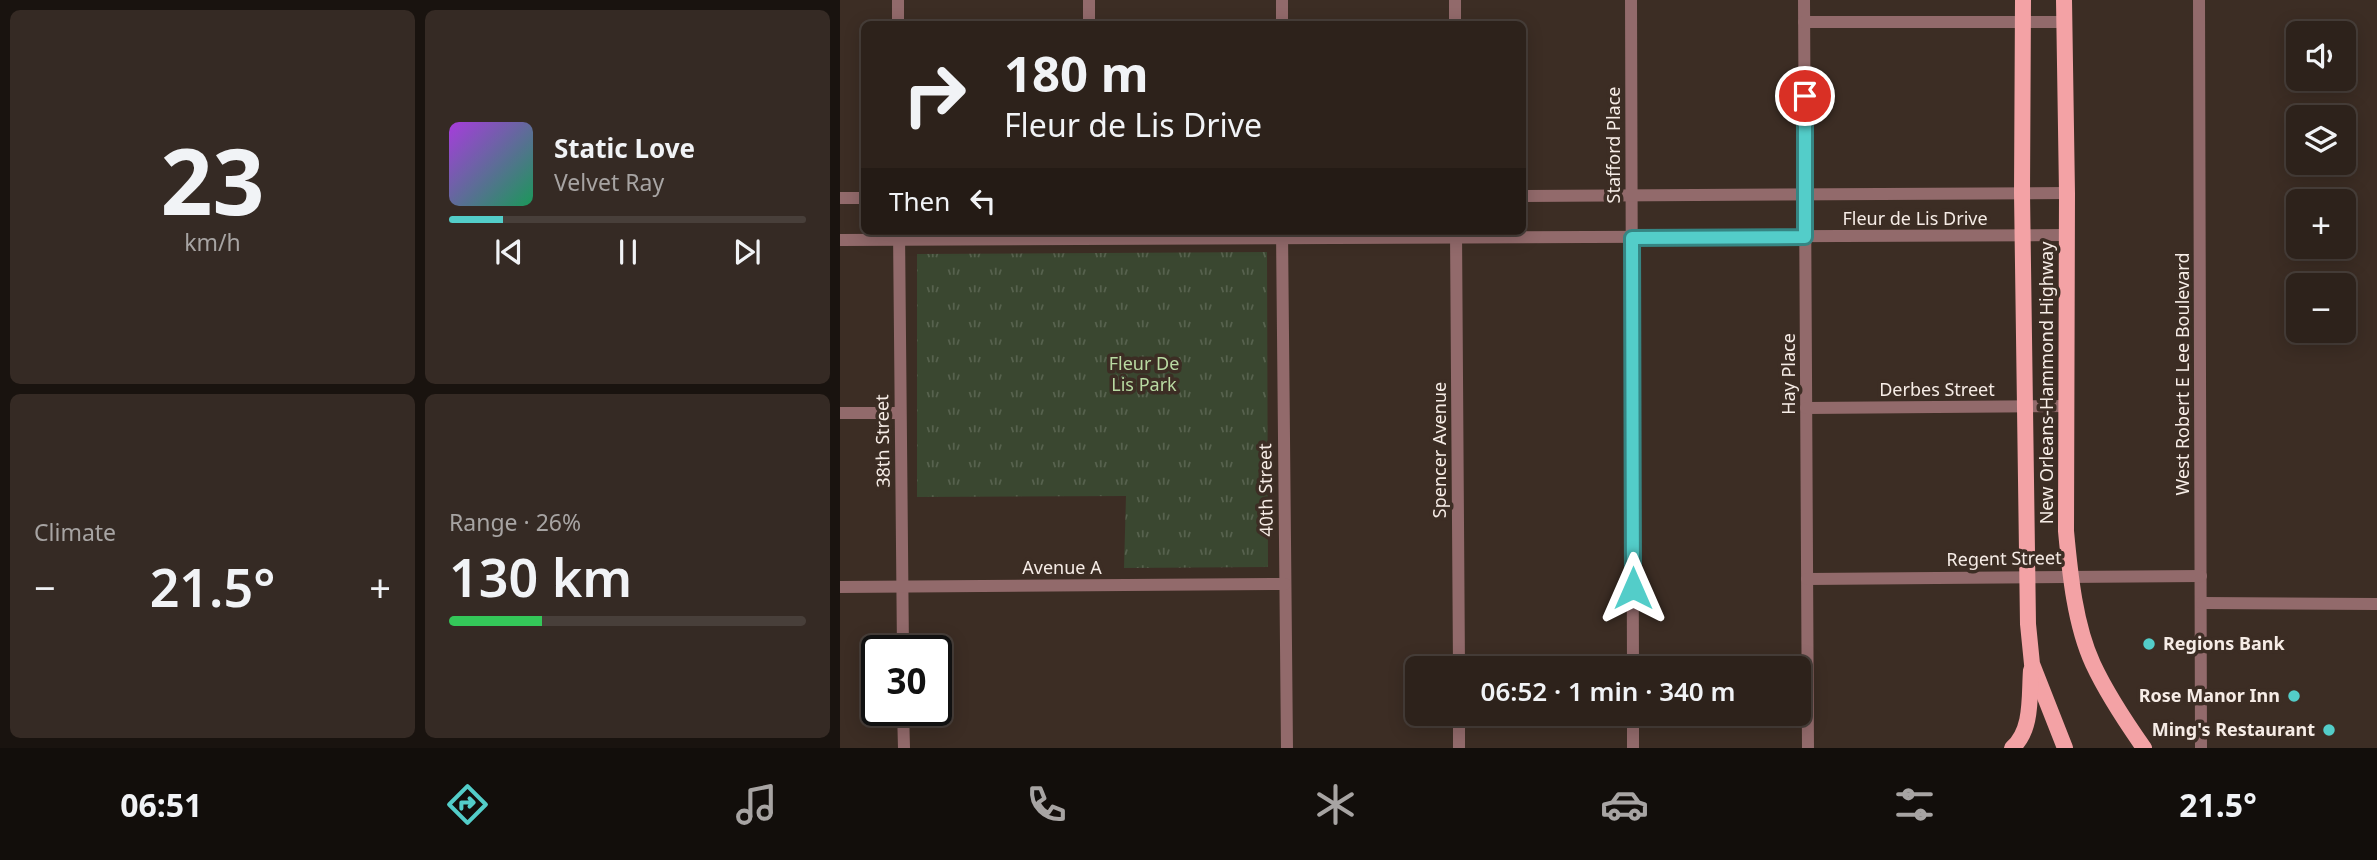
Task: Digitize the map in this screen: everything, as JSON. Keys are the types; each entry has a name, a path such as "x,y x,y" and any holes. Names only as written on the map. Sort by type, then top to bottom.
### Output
{"main road":[{"name":"New Orleans-Hammond Highway","path":"2023,0 2022,193 2028,624 2032,664 2066,748"},
{"name":"New Orleans-Hammond Highway","path":"2064,0 2067,193 2066,531 2077,607 2092,663 2123,718 2144,748"},
{"path":"2012,748 2021,741 2026,731 2032,664"}],"street":[{"path":"898,0 898,21"},
{"path":"1089,0 1089,21"},
{"path":"1282,0 1282,21"},
{"path":"1455,0 1455,21"},
{"name":"Stafford Place","path":"1631,0 1633,656"},
{"name":"Hay Place","path":"1804,0 1808,748"},
{"name":"West Robert E Lee Boulevard","path":"2199,0 2201,748"},
{"path":"1804,22 2064,22"},
{"name":"Fleur de Lis Drive","path":"1526,196 2067,193"},
{"path":"840,198 861,198"},
{"name":"Fleur de Lis Drive","path":"840,240 899,235 1456,235 1632,238 2067,235"},
{"name":"38th Street","path":"899,235 903,635"},
{"name":"40th Street","path":"1282,235 1287,748"},
{"name":"Spencer Avenue","path":"1456,235 1459,656"},
{"name":"Derbes Street","path":"1806,408 2067,406"},
{"path":"840,413 900,413"},
{"name":"Regent Street","path":"1807,579 2201,576"},
{"name":"Avenue A","path":"840,587 1285,584"},
{"path":"2202,603 2377,604"},
{"path":"903,726 904,748"},
{"path":"1459,726 1459,748"},
{"path":"1633,726 1633,748"}],"green space":[{"name":"Fleur De Lis Park","path":"1267,252 1268,567 1124,568 1126,496 917,497 917,254"}],"place":[{"name":"Regions Bank","path":"2149,644"},
{"name":"Rose Manor Inn","path":"2294,696"},
{"name":"Ming's Restaurant","path":"2329,730"}],"route":[{"path":"1633,588 1632,238 1805,237 1805,96"}]}
